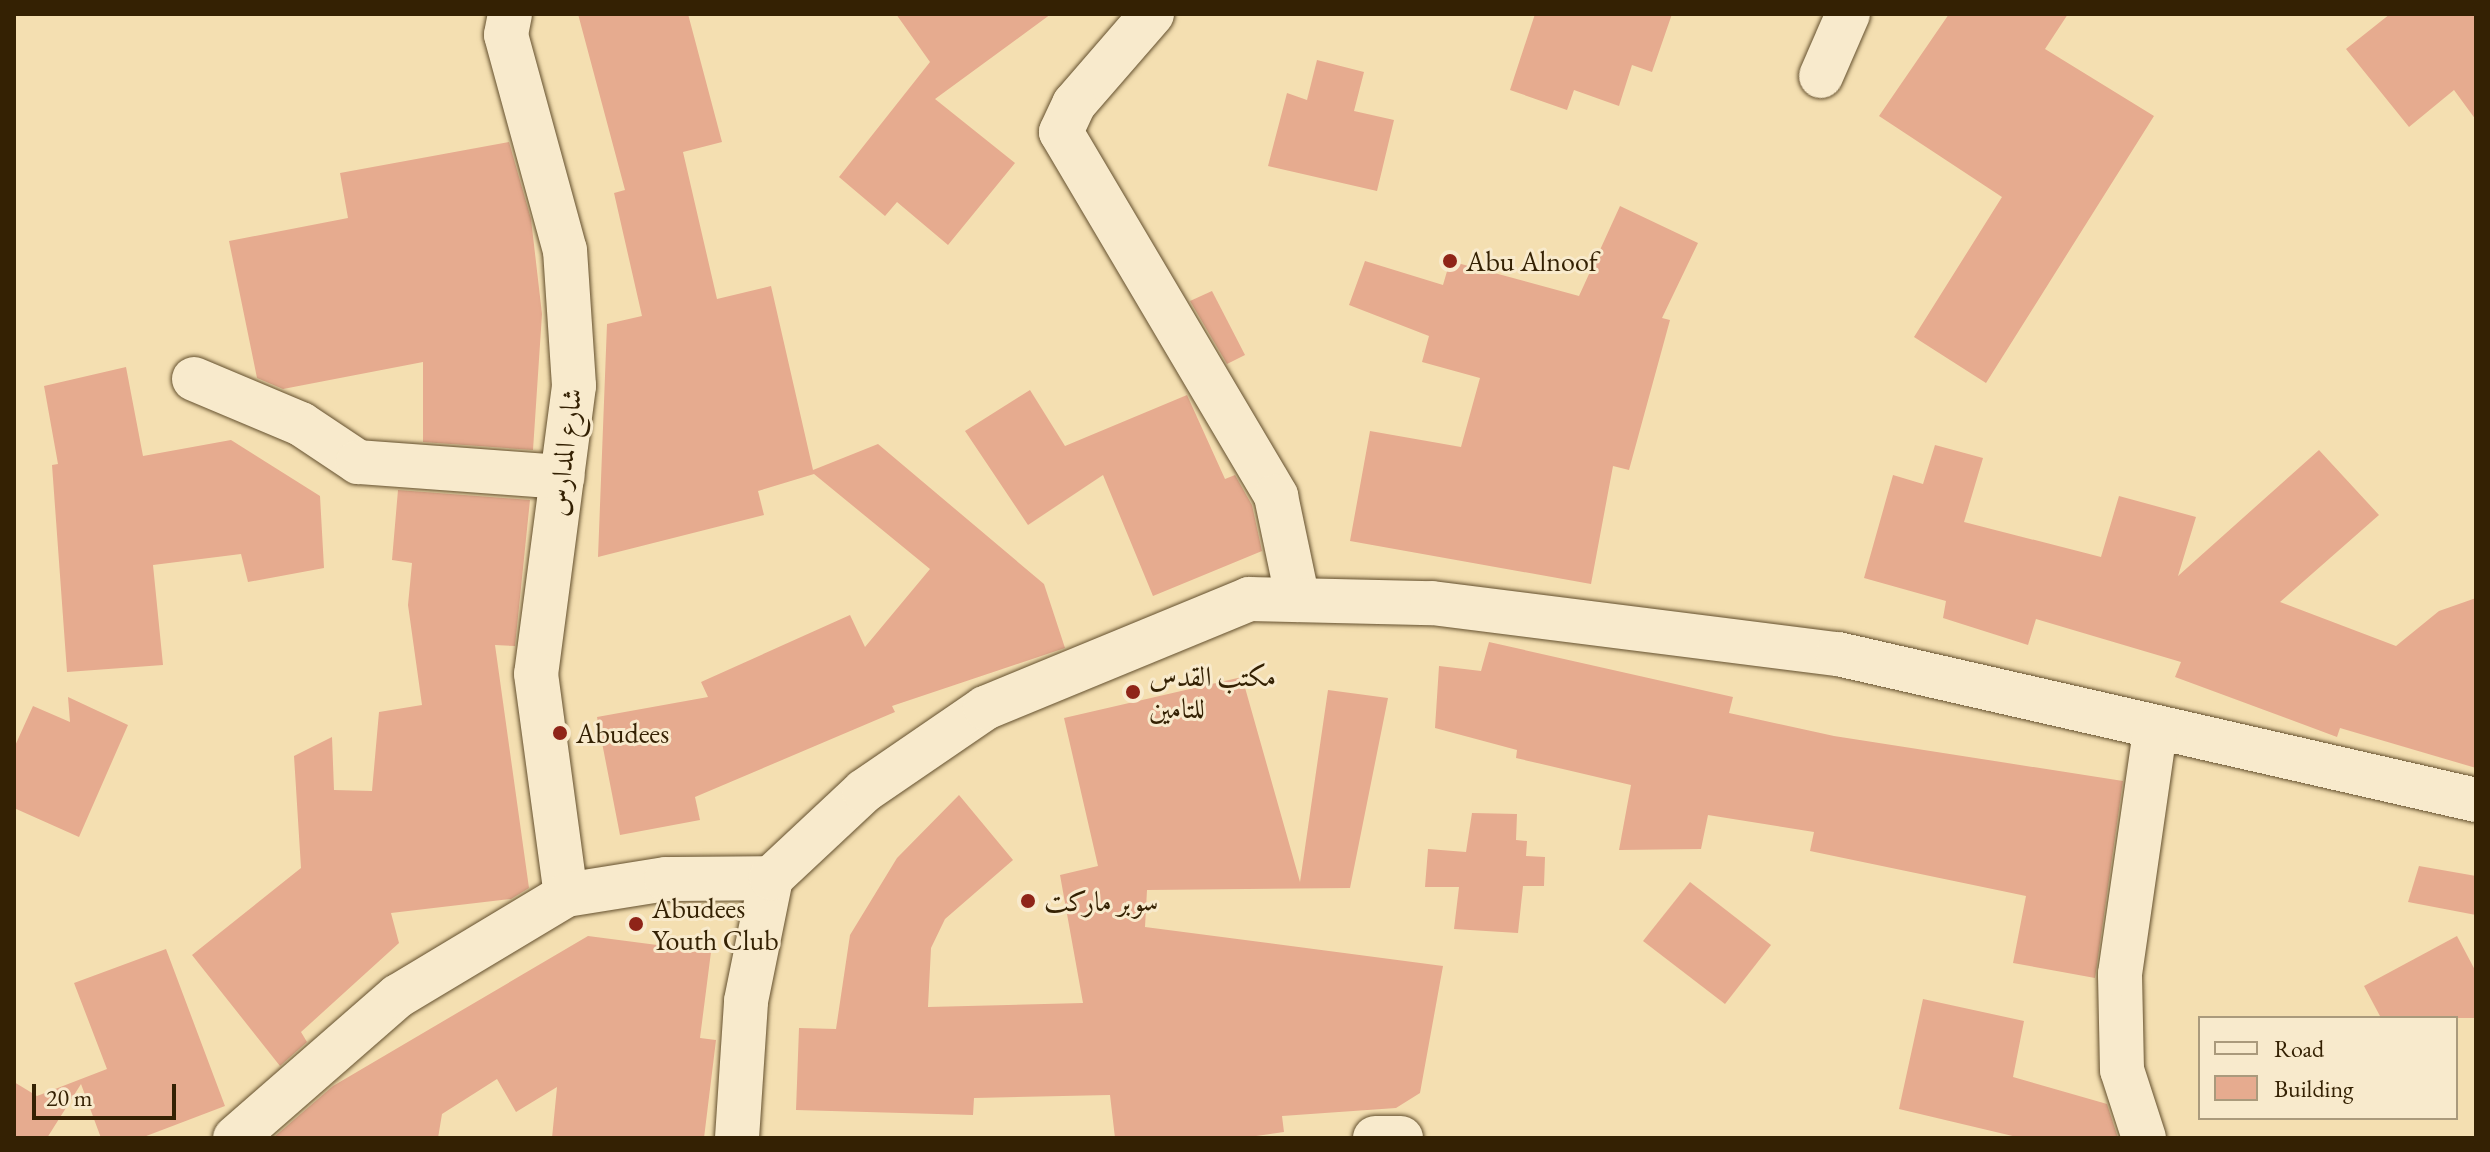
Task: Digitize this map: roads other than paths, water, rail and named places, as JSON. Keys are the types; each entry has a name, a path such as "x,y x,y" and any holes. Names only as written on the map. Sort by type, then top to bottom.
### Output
{"street":[{"name":"شارع المدارس","path":"510,14 506,35 565,250 574,386 536,674 566,895"},
{"path":"1152,14 1074,104 1061,132 1276,496 1298,600"},
{"path":"1821,76 1848,14"},
{"path":"194,379 301,424 358,462 562,477"},
{"path":"737,1138 746,1001 771,878 864,791 985,708 1249,599 1432,603 1838,654 2155,731 2476,800"},
{"path":"2144,1138 2122,1070 2120,974 2155,731"},
{"path":"235,1138 398,996 566,895 666,879 771,878"},
{"path":"1375,1138 1401,1138"}],"place":[{"name":"Abu Alnoof","path":"1450,261"},
{"name":"مكتب القدس للتامين","path":"1133,692"},
{"name":"Abudees","path":"560,733"},
{"name":"سوبر ماركت","path":"1028,901"},
{"name":"Abudees Youth Club","path":"636,924"}]}
